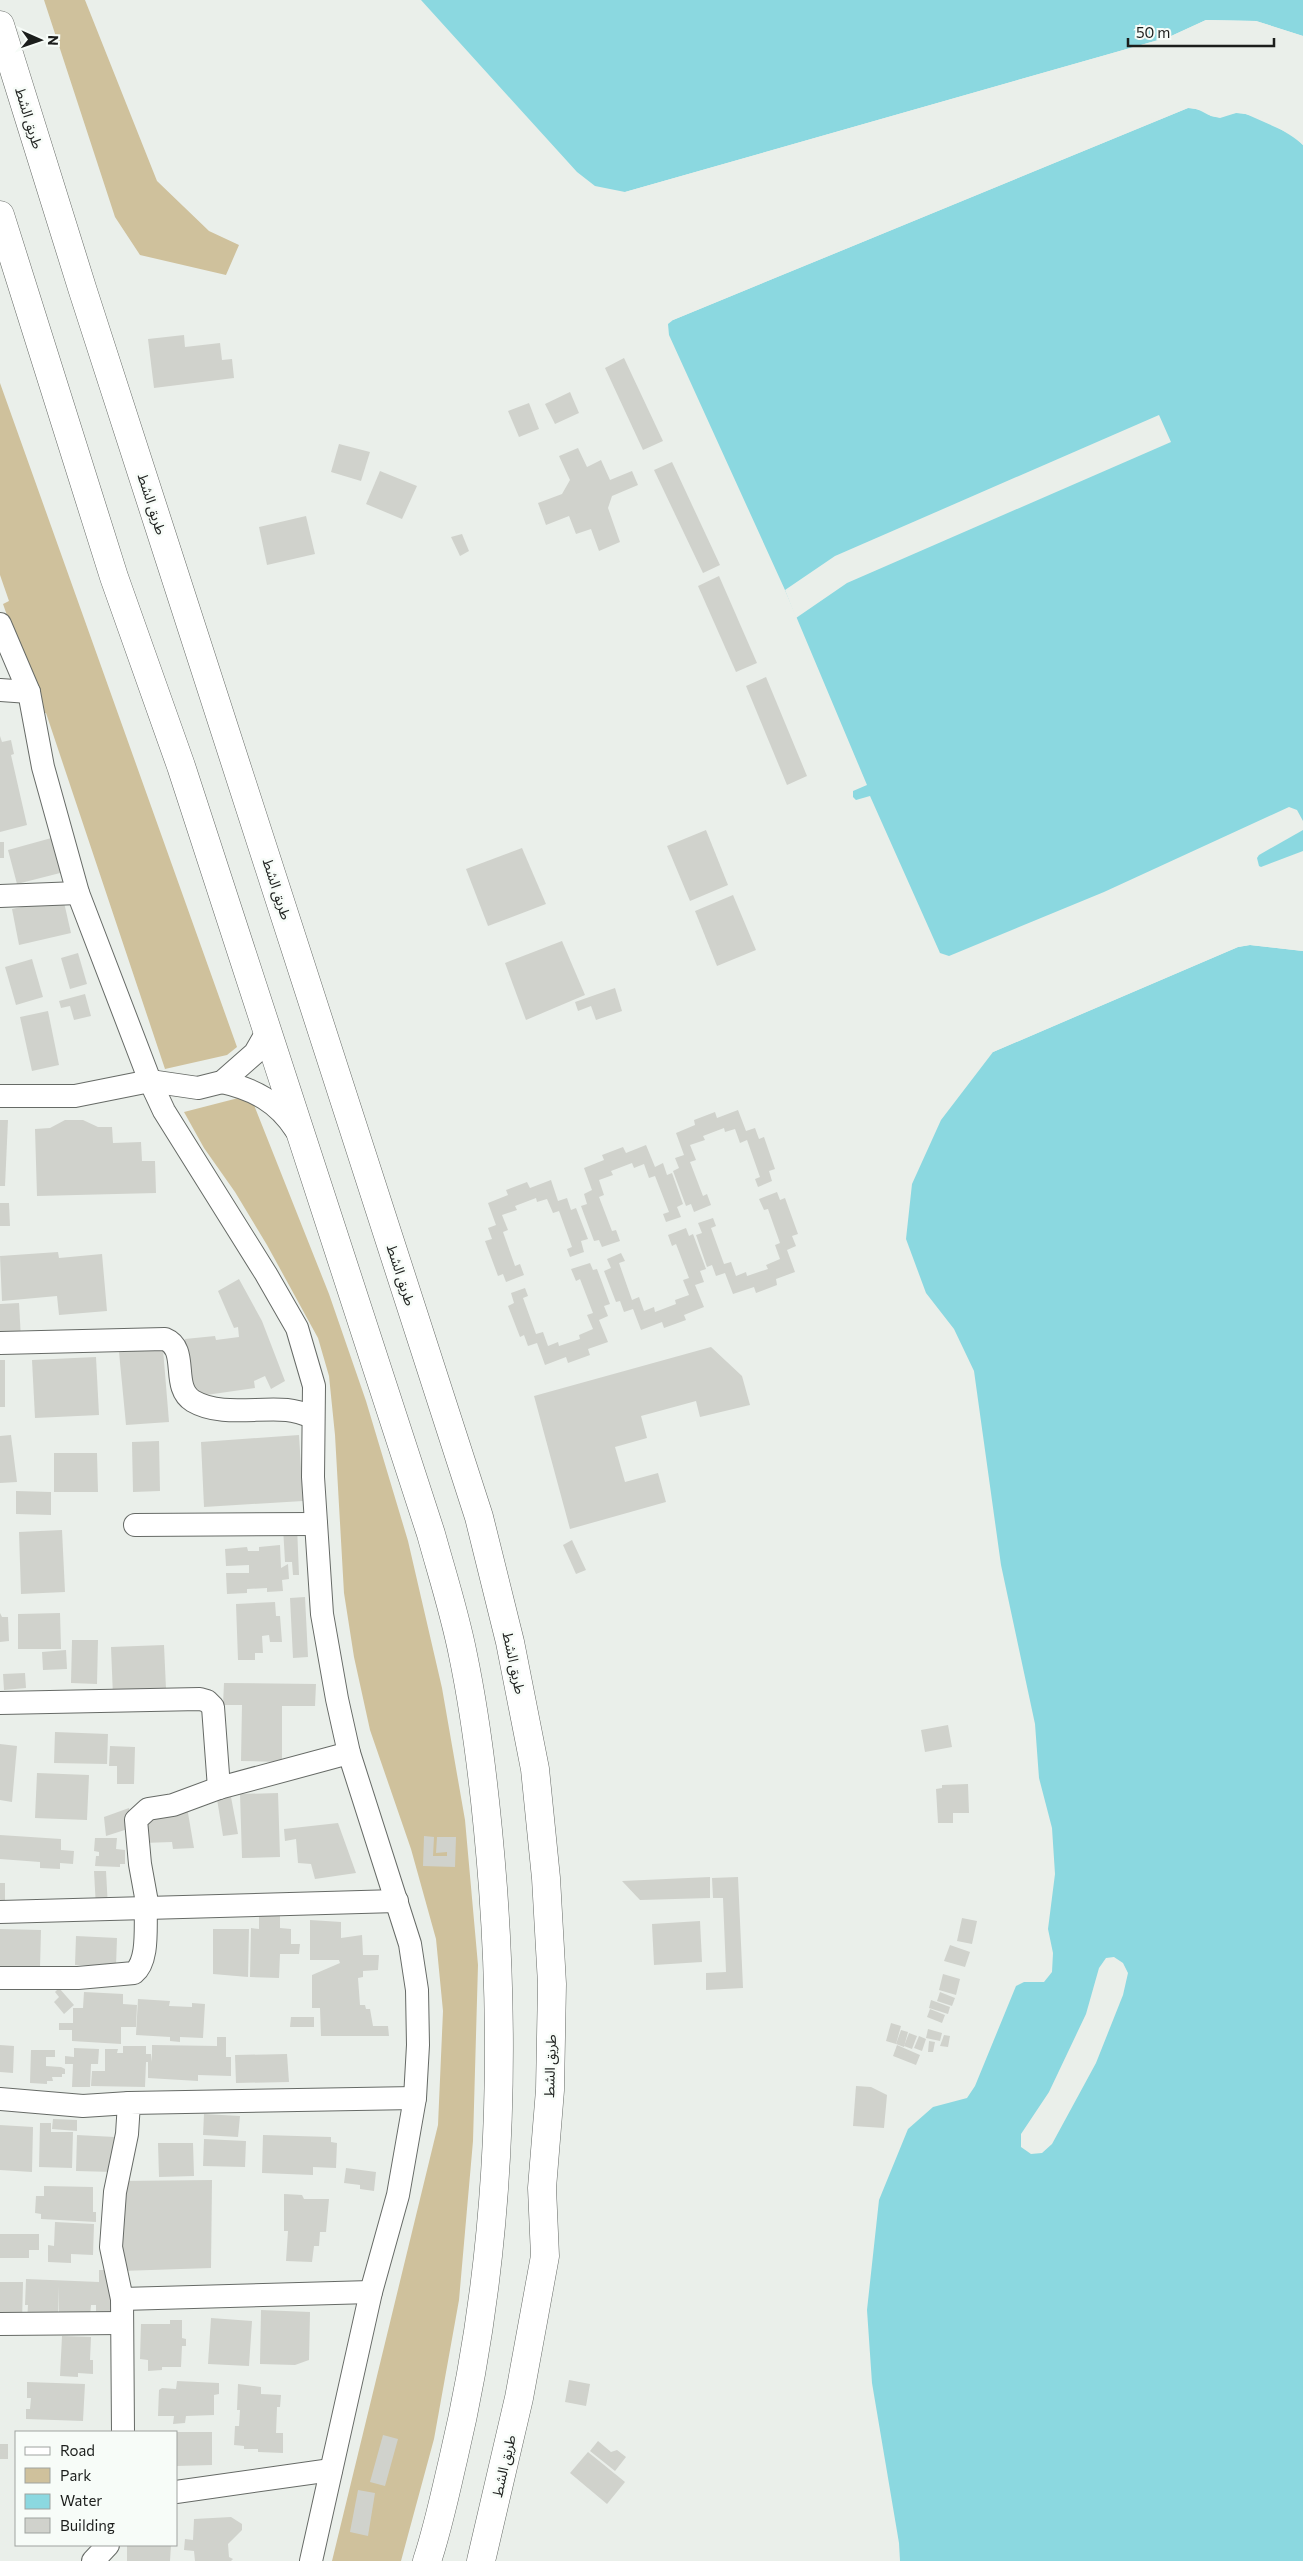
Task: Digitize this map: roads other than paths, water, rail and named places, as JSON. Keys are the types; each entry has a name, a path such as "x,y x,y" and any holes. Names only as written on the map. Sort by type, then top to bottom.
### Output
{"highway":[{"name":"طريق الشط","path":"0,25 83,291 479,1518 510,1642 527,1730 534,1769 546,1878 552,1984 550,2090 542,2188 545,2256 519,2398 488,2539 481,2561"},
{"path":"0,215 114,577 180,766 433,1543 463,1653 478,1735 488,1828 499,1970 500,2098 489,2261 468,2394 427,2561"}],"street":[{"path":"0,624 29,692 43,767 78,892 150,1081 170,1121 266,1274 297,1328 314,1386 313,1477 322,1614 349,1753 410,1944 417,1990 418,2045 415,2098 398,2195 371,2292 311,2561"},
{"path":"0,690 29,692"},
{"path":"0,896 78,892"},
{"path":"222,1082 254,1053 267,1032"},
{"path":"0,1096 75,1096 150,1081 198,1088 222,1082 241,1086 267,1099 288,1118 299,1134"},
{"path":"170,1121 180,1104 198,1088"},
{"path":"0,1343 165,1339 172,1341 176,1347 181,1385 186,1396 193,1401 215,1409 288,1410 313,1417"},
{"path":"136,1525 316,1524"},
{"path":"0,1703 200,1699 208,1701 213,1707 219,1788"},
{"path":"0,1978 78,1978 134,1973 140,1968 142,1958 147,1908 136,1820 148,1809 173,1805 219,1788 349,1753"},
{"path":"0,1912 397,1901"},
{"path":"0,2099 83,2106 129,2103 415,2098"},
{"path":"123,2431 122,2298 111,2247 115,2192 127,2134 129,2103"},
{"path":"122,2298 371,2292"},
{"path":"0,2324 122,2323"},
{"path":"178,2492 331,2470"},
{"path":"93,2561 107,2546"}],"water":[{"path":"421,0 1303,0 1303,36 1256,21 1206,20 1169,37 625,192 595,186 577,172"},
{"path":"1188,108 1217,117 1243,113 1261,119 1298,140 1303,145 1303,821 1297,810 1289,807 1104,892 949,956 940,953 870,796 856,800 853,797 853,791 867,785 785,590 669,335 668,324 673,320"},
{"path":"1303,830 1303,851 1261,867 1259,866 1257,858 1259,855"},
{"path":"1250,945 1303,951 1303,2561 900,2561 899,2543 872,2383 867,2310 879,2200 908,2129 933,2107 967,2098 975,2086 1016,1986 1024,1982 1044,1982 1052,1972 1053,1953 1048,1929 1055,1874 1052,1828 1039,1778 1035,1724 1001,1565 974,1371 954,1329 926,1293 906,1239 912,1184 941,1120 993,1052 1238,947"}]}
